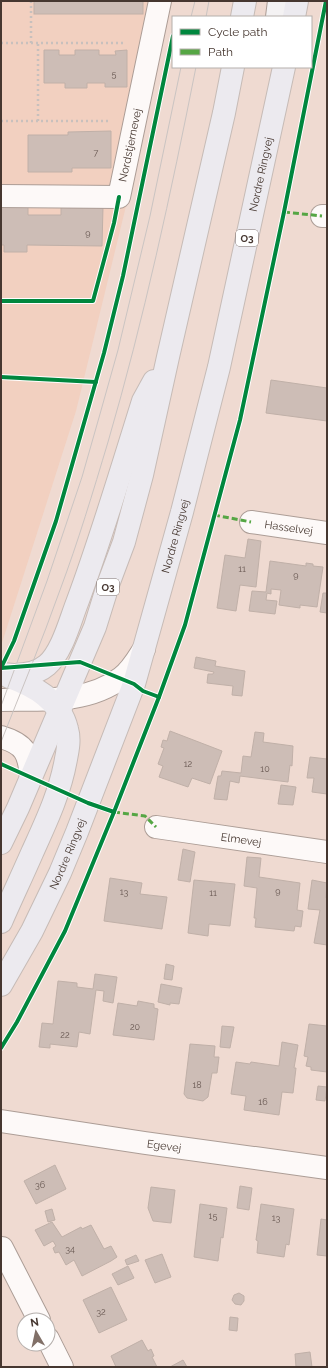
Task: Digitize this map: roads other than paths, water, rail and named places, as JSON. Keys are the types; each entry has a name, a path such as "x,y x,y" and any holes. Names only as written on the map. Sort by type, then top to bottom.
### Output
{"main road":[{"path":"242,16 245,1"},
{"path":"277,16 279,1"},
{"path":"294,16 297,1"},
{"name":"O3","path":"1,843 31,777 58,703 95,627 109,582 124,542 142,475 224,113 233,68"},
{"path":"274,68 275,109"},
{"name":"Nordre Ringvej","path":"1,984 32,931 60,873 129,698 182,512 219,367 284,68"},
{"path":"1,674 28,674 38,671 48,665 55,656 89,572 143,401 168,357"},
{"path":"1,674 39,690 58,703 67,728 69,741 62,780 47,820 1,922"}],"street":[{"name":"Nordstjernevej","path":"1,196 119,197 160,1"},
{"name":"Hasselvej","path":"250,522 327,533"},
{"path":"1,700 58,703 89,693 103,688 120,678 132,668 144,649"},
{"path":"1,737 13,741 25,750 29,758 31,777"},
{"name":"Elmevej","path":"156,827 327,852"},
{"name":"Egevej","path":"1,1121 145,1143 327,1168"},
{"path":"2,1248 34,1312"},
{"path":"54,1352 62,1367"}],"tram line":[{"path":"191,16 195,1"},
{"path":"206,16 209,1"},
{"path":"1,706 47,581 82,477 100,414 118,350 150,216 181,68"},
{"path":"1,742 67,572 108,442 145,303 177,161 196,68"}]}
